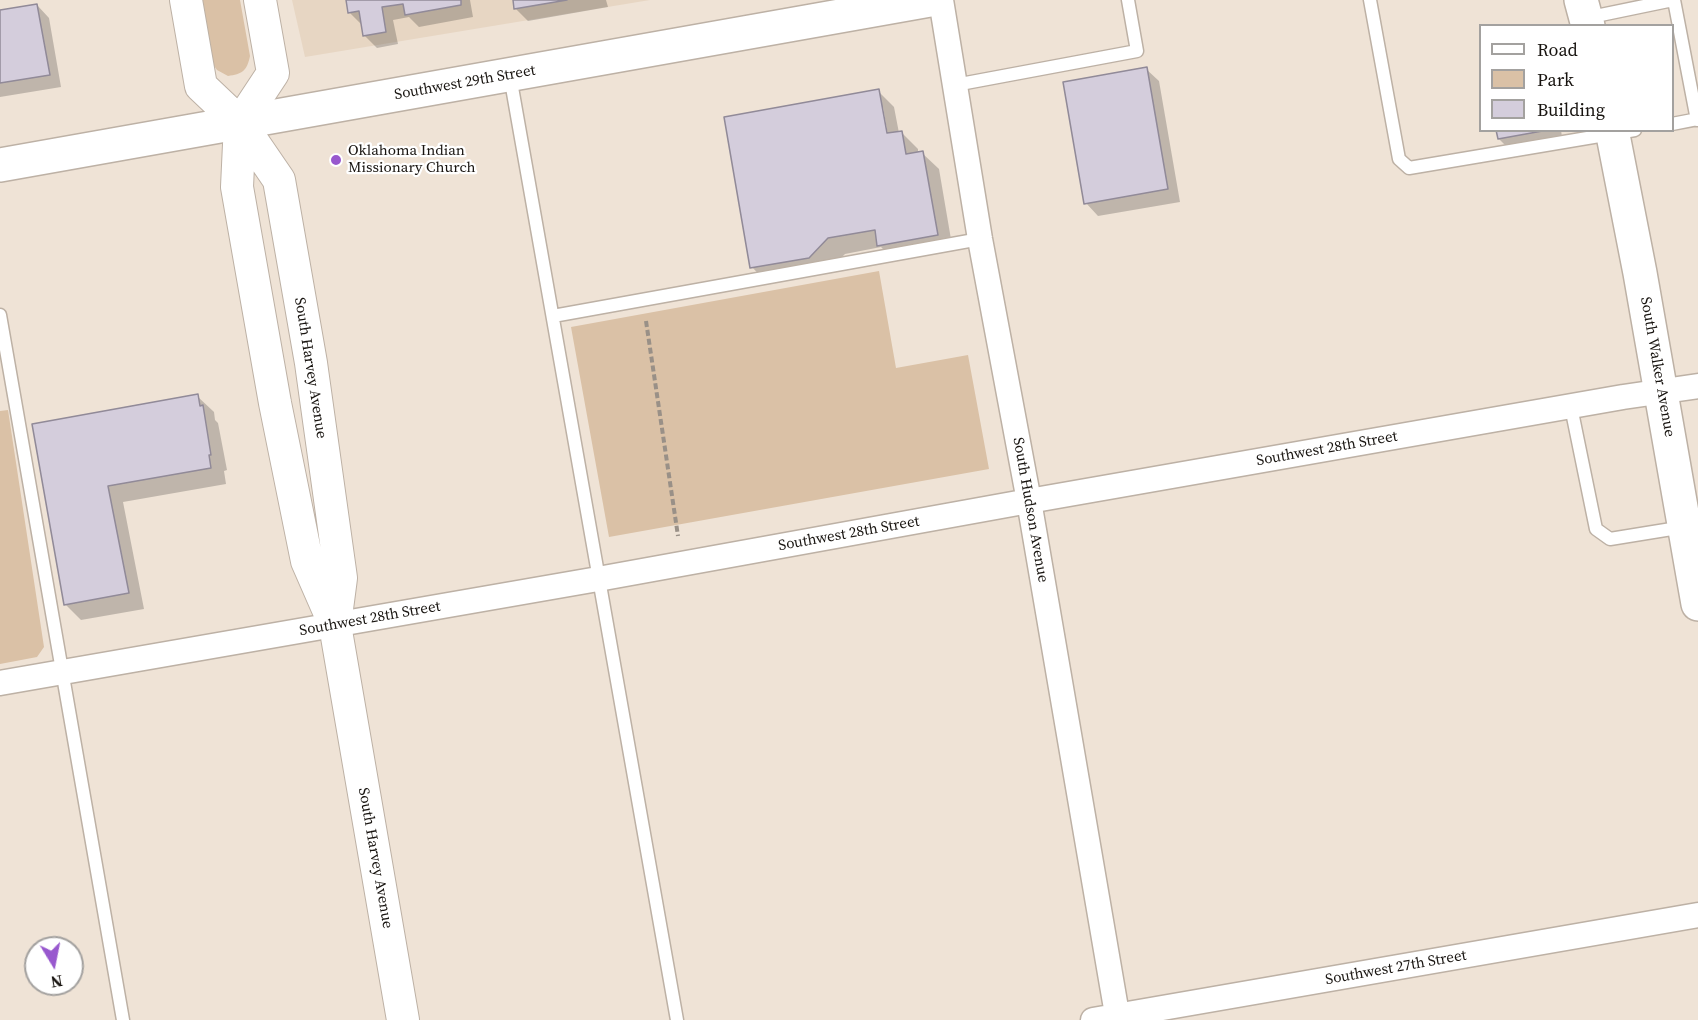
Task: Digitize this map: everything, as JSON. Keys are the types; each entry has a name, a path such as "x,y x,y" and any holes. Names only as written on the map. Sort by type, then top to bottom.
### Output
{"main road":[{"name":"Southwest 29th Street","path":"0,165 930,0"},
{"name":"South Walker Avenue","path":"1620,132 1661,392 1698,604"}],"street":[{"name":"South Harvey Avenue","path":"186,0 201,86 240,123 279,180 311,363 341,578 335,625"},
{"path":"240,123 273,73 260,0"},
{"name":"South Hudson Avenue","path":"941,0 980,239 1029,501 1117,1018"},
{"name":"South Harvey Avenue","path":"240,123 237,187 275,403 307,561 335,625 403,1020"},
{"name":"Southwest 28th Street","path":"0,683 1029,501 1698,386"},
{"name":"Southwest 27th Street","path":"1093,1020 1117,1018 1698,915"}],"lane":[{"path":"955,85 1137,51 1128,0"},
{"path":"1370,0 1400,159 1409,168 1620,132"},
{"path":"1585,14 1673,0 1678,53 1697,119 1674,124"},
{"path":"510,75 677,1020"},
{"path":"553,316 980,239"},
{"path":"0,315 123,1020"},
{"path":"1571,407 1596,529 1610,539 1684,527"}],"path":[{"path":"643,300 682,564"}],"shaded area":[{"path":"292,0 650,0 305,57"}],"green space":[{"path":"201,0 240,0 250,56 247,65 240,73 228,76 217,70 212,63"},
{"path":"879,271 896,368 968,355 989,469 609,537 571,327"},
{"path":"8,410 44,647 37,657 0,664 0,411"}],"building":[{"path":"346,0 461,0 461,5 405,15 403,4 382,7 386,32 363,36 359,11 348,13"},
{"path":"513,0 567,0 514,9"},
{"path":"37,4 50,75 0,83 0,10"},
{"path":"1147,67 1168,189 1084,204 1063,82"},
{"path":"879,89 887,133 902,131 906,154 923,151 938,235 877,246 875,230 828,238 809,258 750,268 724,117"},
{"path":"1496,132 1537,132 1498,139"},
{"path":"198,394 200,406 203,405 211,468 108,486 129,593 64,605 32,424"}],"place":[{"name":"Oklahoma Indian Missionary Church","path":"336,160"}]}
